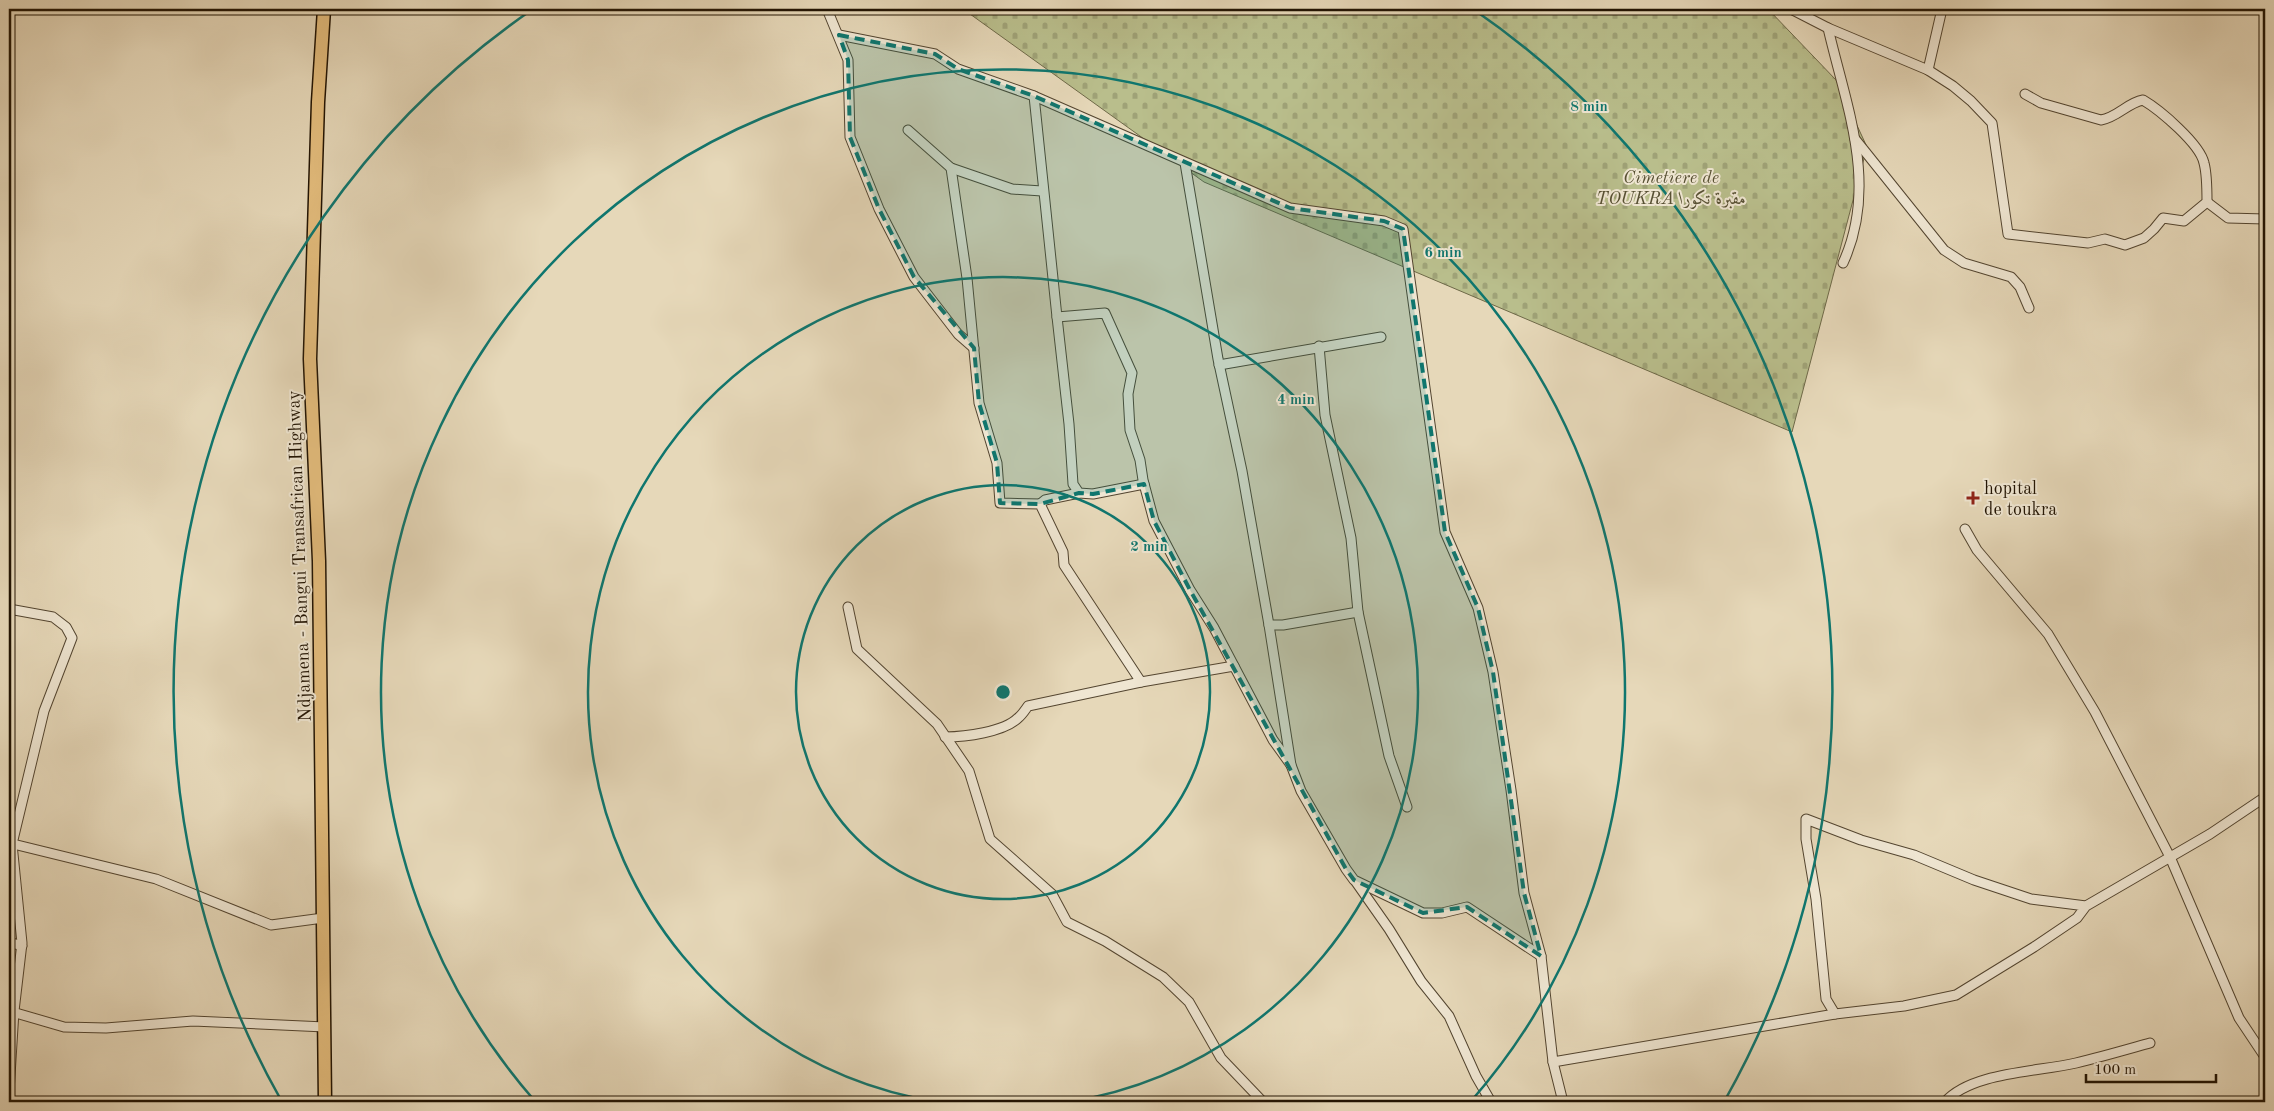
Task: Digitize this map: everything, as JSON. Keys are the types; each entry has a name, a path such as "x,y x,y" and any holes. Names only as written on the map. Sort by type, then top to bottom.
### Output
{"highway":[{"name":"Ndjamena - Bangui Transafrican Highway","path":"324,9 318,102 310,359 319,561 325,1102"}],"street":[{"path":"827,9 848,60 850,137 879,208 914,277 958,334 974,348"},
{"path":"1791,9 1828,28 1928,70 1971,100 1992,123 2008,234 2088,243 2105,238 2125,245 2144,238 2154,230 2163,218 2184,221 2207,202"},
{"path":"1928,70 1942,9"},
{"path":"1828,28 1855,139 1860,177 1860,202 1855,233 1843,263"},
{"path":"839,35 935,54 958,69 1034,96 1290,208 1384,222 1403,229 1445,532 1478,608 1493,672 1512,790 1524,893 1541,956 1553,1062 1563,1102"},
{"path":"2025,94 2041,103 2101,120 2111,118 2133,102 2144,100 2164,114 2189,140 2204,162 2207,202 2228,218 2265,219"},
{"path":"1034,96 1042,191 1069,424 1073,484 1079,493"},
{"path":"908,130 951,168 1012,188 1042,191"},
{"path":"1855,139 1944,250 1964,263 2011,277 2020,287 2029,308"},
{"path":"1185,163 1219,365 1242,471 1291,765"},
{"path":"951,168 967,278 979,402 997,463 1000,504 1040,504 1045,500 1079,493 1093,494 1144,484"},
{"path":"1057,317 1105,313 1132,373 1128,394 1130,430 1140,460 1144,484 1154,520 1190,590 1214,628 1273,740 1291,765 1302,791 1354,880 1421,981 1449,1016 1476,1076 1492,1102"},
{"path":"1219,365 1319,346 1381,337"},
{"path":"1319,346 1325,415 1351,538 1358,612 1389,756 1407,807"},
{"path":"1040,504 1063,552 1064,565 1141,682"},
{"path":"1965,529 1977,550 2048,634 2095,712 2170,857 2239,1018 2265,1057"},
{"path":"848,607 857,649 937,724 969,771 990,839 1052,894 1068,922 1105,941 1163,977 1189,1002 1221,1058 1263,1102"},
{"path":"9,609 53,616 66,627 72,638 44,711 10,843 22,946 12,1011 9,1092"},
{"path":"1268,625 1283,625 1358,612"},
{"path":"945,737 972,737 995,729 1017,720 1028,706 1141,682 1234,666"},
{"path":"1553,1062 1835,1014 1904,1006 1956,995 2071,922 2086,906 2210,834 2265,797"},
{"path":"1835,1014 1826,999 1816,900 1806,838 1806,819 1861,840 1914,854 1974,880 2031,899 2086,906"},
{"path":"10,843 156,880 271,925 323,918"},
{"path":"1354,880 1423,913 1442,913 1467,907 1541,956"},
{"path":"9,942 22,946"},
{"path":"12,1011 64,1027 106,1028 193,1021 324,1027"},
{"path":"1945,1102 1952,1094 1978,1082 2075,1064 2150,1042"}],"highlighted area":[{"path":"839,35 935,54 958,69 1034,96 1290,208 1384,221 1403,229 1445,532 1478,608 1493,672 1524,893 1541,956 1467,907 1423,913 1354,880 1346,869 1190,590 1154,521 1144,484 1093,494 1079,493 1040,504 1000,503 997,463 979,403 974,348 914,277 879,209 850,137 848,60"}],"green space":[{"name":"Cimetiere de TOUKRA مقبرة تكورا","path":"963,9 1768,9 1836,80 1867,147 1792,432 1204,182"}],"place":[{"name":"hopital de toukra","path":"1973,498"}]}
